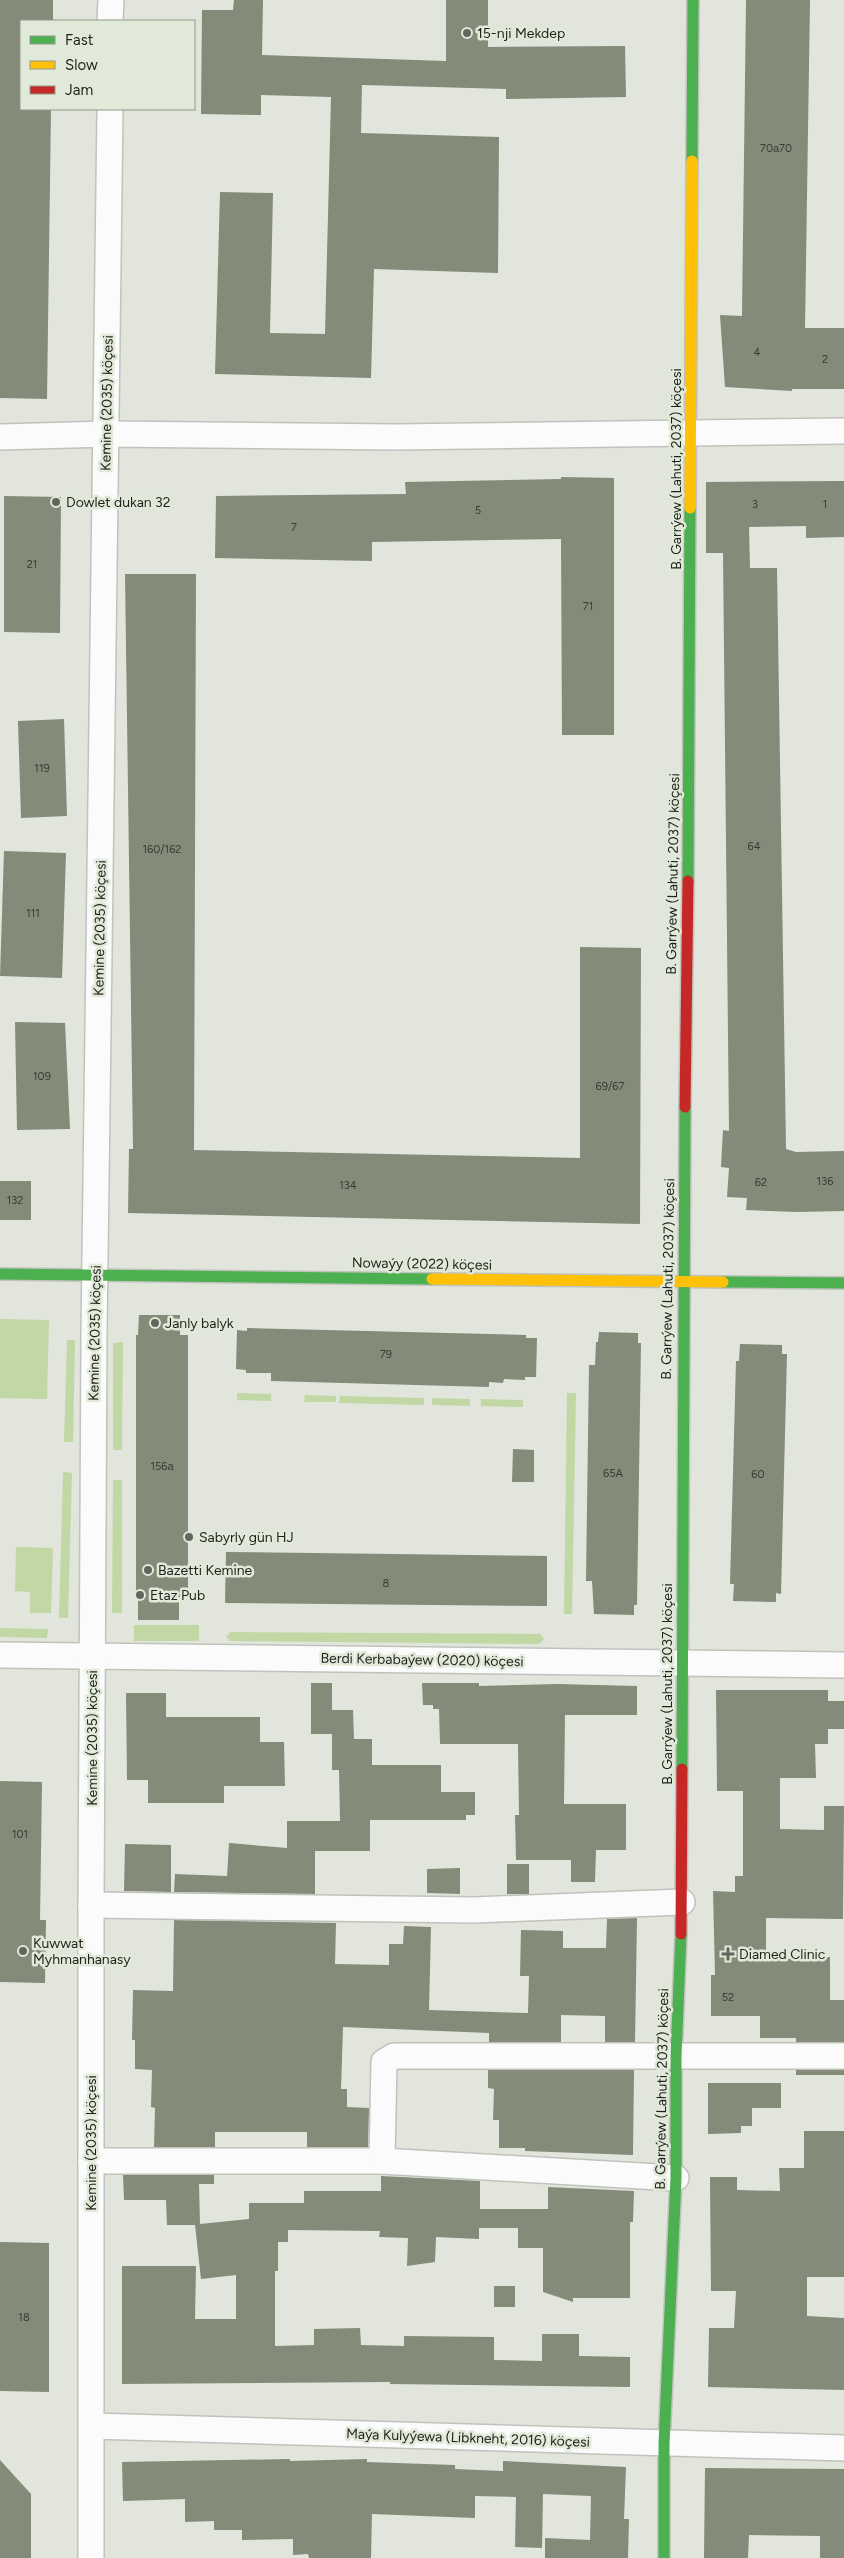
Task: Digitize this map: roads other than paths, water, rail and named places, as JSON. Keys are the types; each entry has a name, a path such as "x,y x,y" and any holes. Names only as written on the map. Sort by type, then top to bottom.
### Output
{"street":[{"path":"110,20 111,0"},
{"name":"B. Garrýew (Lahuti, 2037) köçesi","path":"664,2558 664,2444 676,2178 676,2056 682,1902 683,1282 688,871 693,0"},
{"name":"Kemine (2035) köçesi","path":"91,2558 92,1655 110,110"},
{"path":"0,437 106,434 395,437 844,431"},
{"name":"Nowaýy (2022) köçesi","path":"0,1274 844,1283"},
{"name":"Berdi Kerbabaýew (2020) köçesi","path":"0,1655 844,1666"},
{"path":"91,1905 474,1910 682,1902"},
{"path":"382,2161 384,2062 394,2056 844,2056"},
{"path":"91,2161 382,2161 676,2178"},
{"name":"Maýa Kulyýewa (Libkneht, 2016) köçesi","path":"92,2426 844,2448"}],"place":[{"name":"15-nji Mekdep","path":"467,33"},
{"name":"Dowlet dukan 32","path":"56,502"},
{"name":"Janly balyk","path":"155,1323"},
{"name":"Sabyrly gün HJ","path":"189,1537"},
{"name":"Bazetti Kemine","path":"148,1570"},
{"name":"Etaz Pub","path":"140,1595"},
{"name":"Kuwwat Myhmanhanasy","path":"23,1951"},
{"name":"Diamed Clinic","path":"728,1954"}]}
